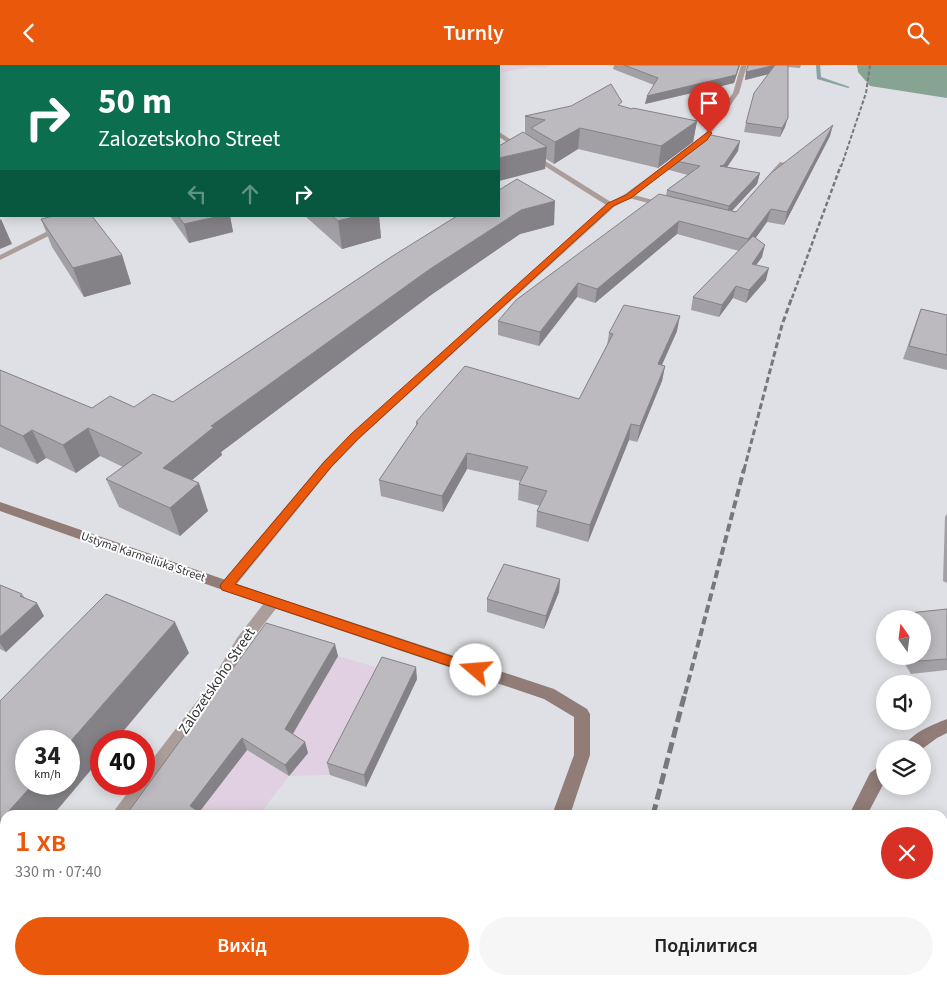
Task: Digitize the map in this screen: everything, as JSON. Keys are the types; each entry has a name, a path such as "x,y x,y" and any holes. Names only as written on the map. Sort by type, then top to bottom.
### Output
{"street":[{"path":"226,586 328,464 355,437 611,205 628,197 705,139 736,93 744,65"},
{"path":"500,135 611,205"},
{"path":"762,185 782,163"},
{"path":"628,197 674,208"},
{"path":"0,258 83,217"},
{"name":"Ustyma Karmeliuka Street","path":"0,506 273,603 549,694 582,715 582,755 563,810"},
{"name":"Zalozetskoho Street","path":"155,769 213,692 242,642 273,603"},
{"path":"922,740 931,733 947,726"},
{"path":"860,810 876,777"},
{"name":"Zalozetskoho Street","path":"124,810 135,795"}],"shaded area":[{"path":"500,65 550,65 545,68 531,67 500,73"},
{"path":"282,640 417,679 366,787 330,775 289,776 263,810 145,810"}],"green space":[{"path":"857,65 947,65 947,98 870,86 858,72"}],"building":[{"path":"624,65 739,65 736,75 647,96 658,78"},
{"path":"748,65 775,65 746,72"},
{"path":"775,65 788,65 788,118 782,128 746,123 754,93"},
{"path":"611,84 622,102 618,105 697,121 661,146 580,128 555,142 531,128 545,120 525,116 571,106"},
{"path":"833,125 787,212 771,209 748,239 679,221 597,289 578,283 540,332 498,321 516,300 659,194 736,212 771,173"},
{"path":"523,132 547,147 500,158 500,145"},
{"path":"706,134 740,141 724,165 720,166 760,173 729,206 667,190 700,166 671,160"},
{"path":"517,179 555,201 521,210 430,269 211,426 214,427 163,468 199,483 170,508 106,479 142,453 88,428 63,445 32,430 23,436 0,425 0,370 92,408 110,396 134,407 153,394 173,402 391,257 455,217 500,217 500,189"},
{"path":"49,217 93,217 122,255 73,268 41,219"},
{"path":"179,217 216,217 184,224"},
{"path":"333,217 353,217 338,221"},
{"path":"753,236 765,245 752,264 769,268 749,290 736,286 722,305 693,297"},
{"path":"624,305 680,316 658,364 665,366 640,426 631,424 590,525 537,511 547,491 519,484 528,467 467,453 442,496 379,480 418,423 416,422 465,366 579,399 613,334 609,333"},
{"path":"921,309 947,315 947,355 909,346"},
{"path":"504,564 560,579 546,616 487,599"},
{"path":"0,585 22,594 20,596 37,603 0,637"},
{"path":"106,594 175,622 80,730 15,730 15,795 23,795 10,810 0,810 0,701"},
{"path":"947,609 947,659 931,660 931,611"},
{"path":"266,623 335,644 285,729 305,742 285,765 242,738 190,806 196,810 130,810 141,795 155,795 155,775"},
{"path":"382,657 416,667 364,775 327,763"}],"waterway":[{"path":"818,65 819,78 848,87"},
{"path":"941,95 947,96"}],"railway":[{"path":"841,167 866,93 870,65"},
{"path":"792,298 841,165"},
{"path":"744,470 782,325 792,297"},
{"path":"685,694 744,469"},
{"path":"654,810 685,693"}],"route":[{"path":"476,670 226,586 328,464 355,437 611,205 628,197 705,139 709,133"}]}
